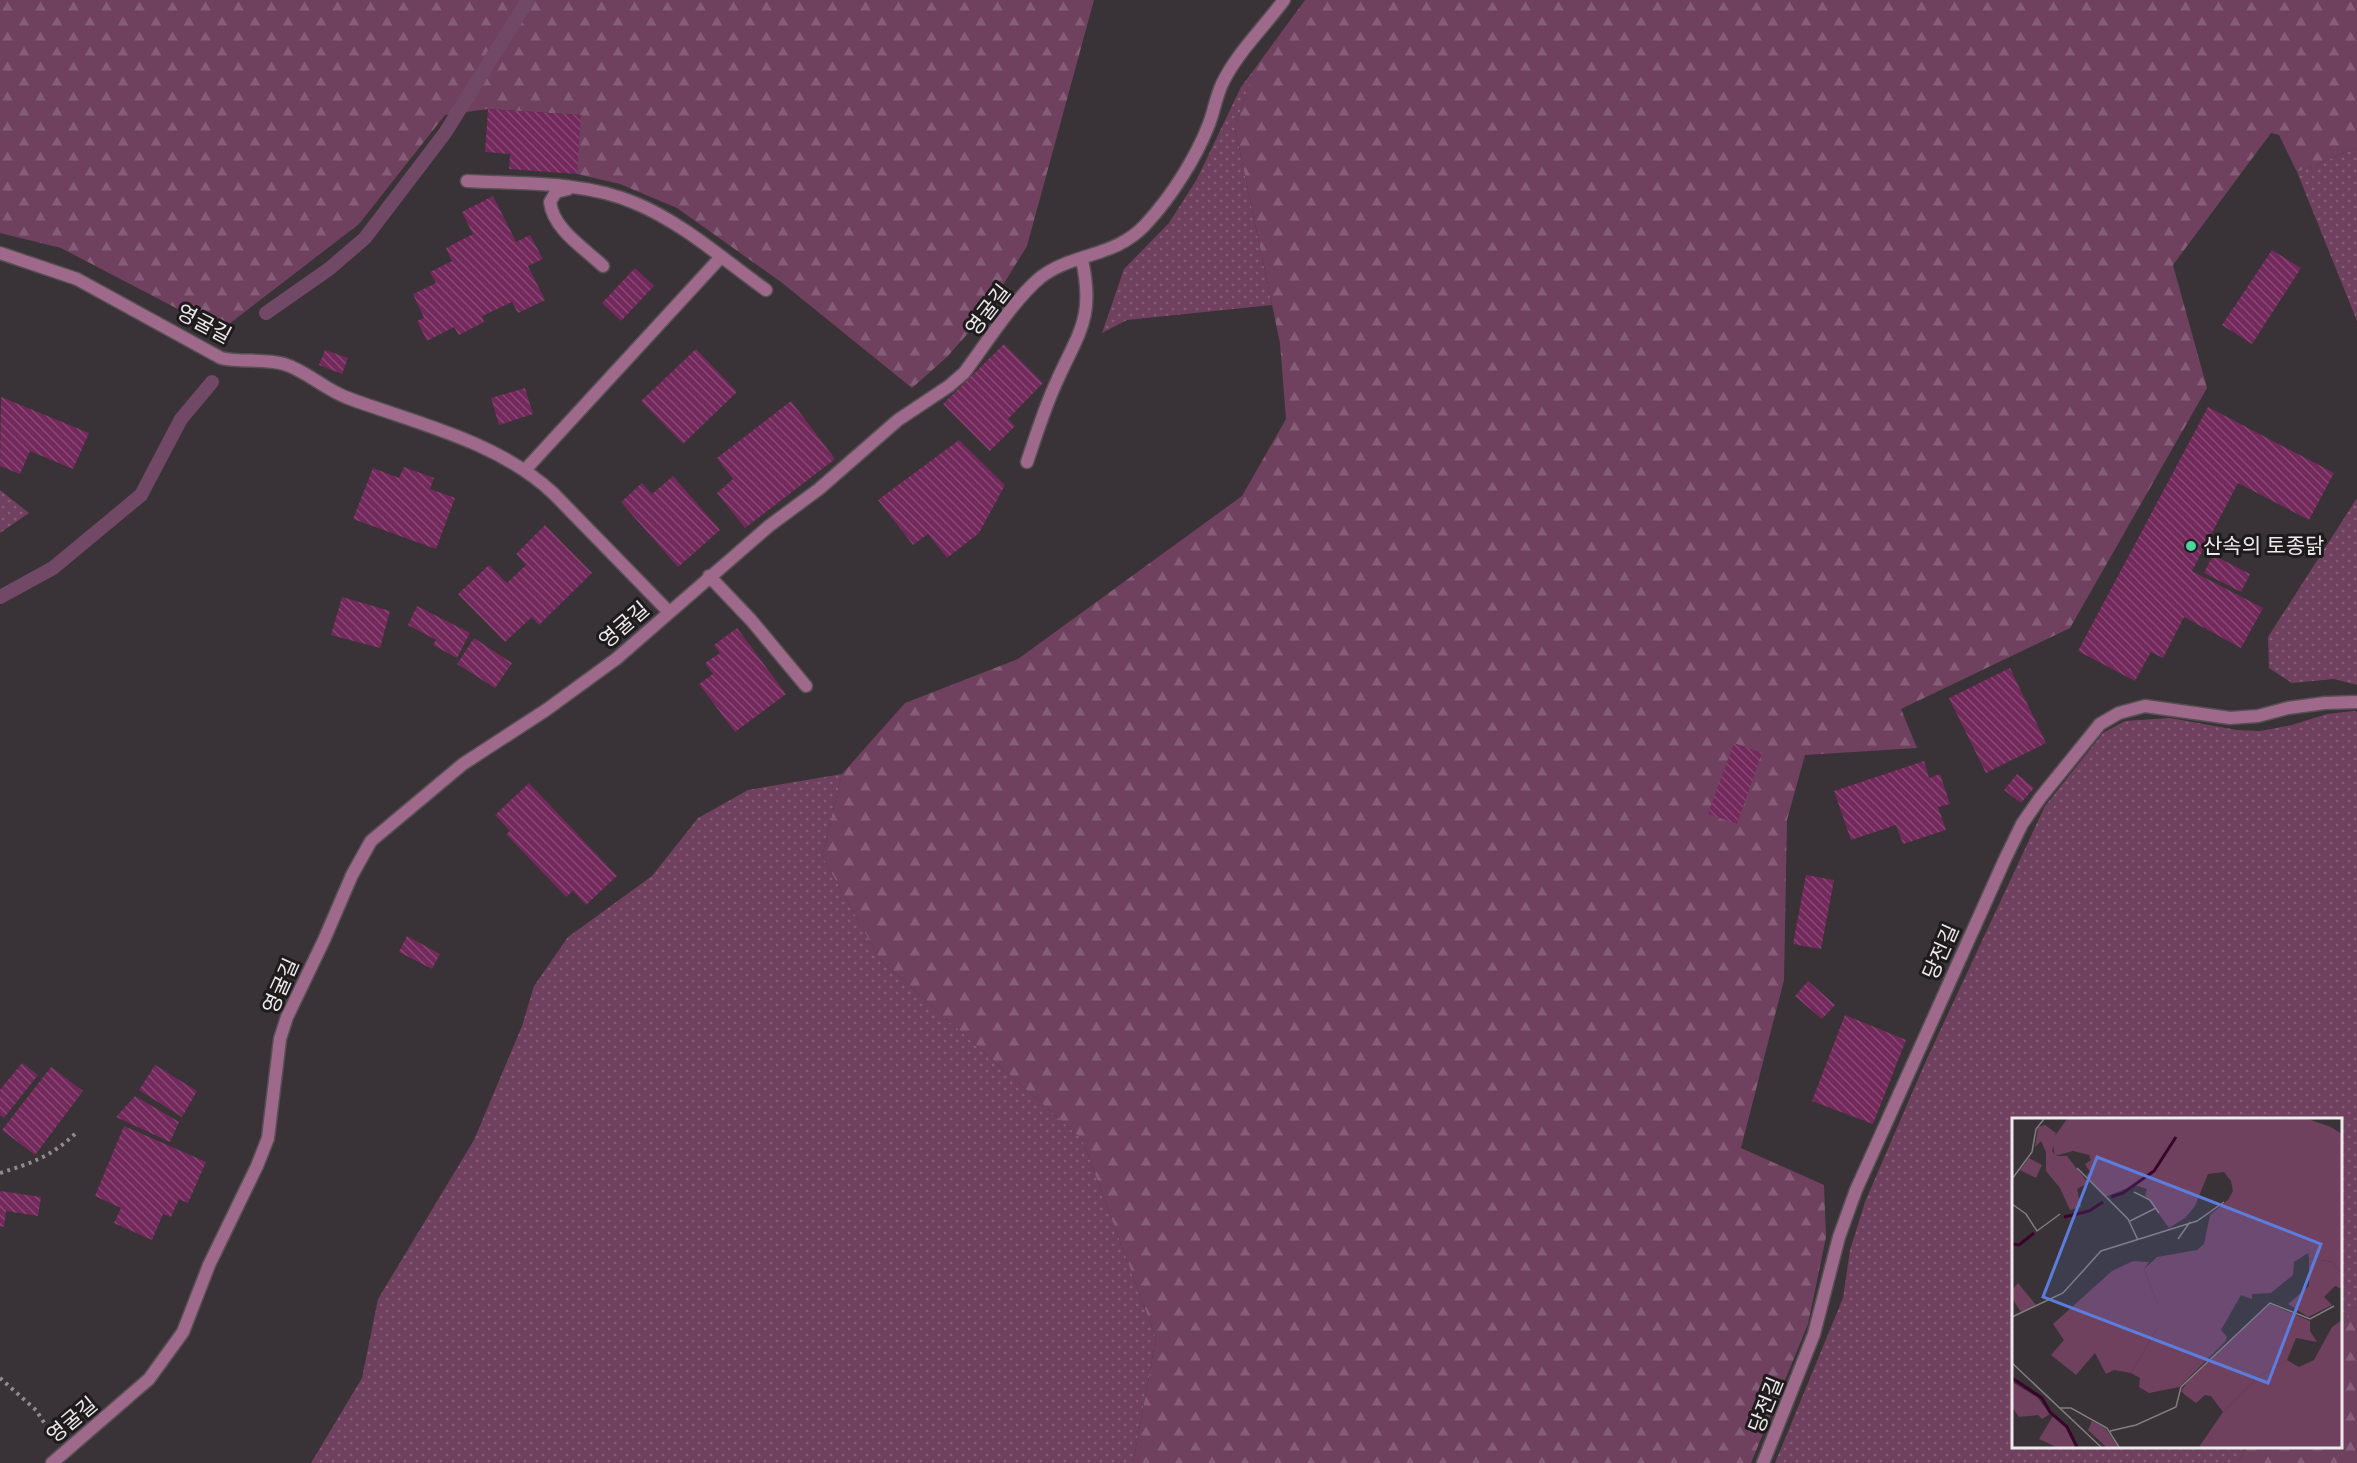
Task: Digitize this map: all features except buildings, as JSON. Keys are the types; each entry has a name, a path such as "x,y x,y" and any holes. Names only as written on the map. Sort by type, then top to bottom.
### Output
{"lane":[{"name":"영굴길","path":"56,1459 149,1379 183,1332 209,1265 257,1166 268,1137 280,1039 287,1017 352,875 371,841 463,764 546,710 616,659 710,576 769,526 819,489 898,420 949,386 964,373 1041,277 1060,266 1082,260 1126,242 1145,226 1166,200 1209,125 1221,86 1228,72 1284,0"},
{"path":"466,181 572,188 635,203 701,242 766,290"},
{"path":"572,188 556,192 550,202 551,214 561,227 603,266"},
{"name":"영굴길","path":"0,253 76,279 221,358 240,362 283,364 347,398 392,412 506,457 553,493 669,612"},
{"path":"525,470 720,257"},
{"path":"1027,462 1056,381 1083,327 1088,305 1082,260"},
{"path":"710,576 751,620 806,686"},
{"name":"당전길","path":"1763,1463 1814,1334 1839,1237 1856,1190 2005,859 2022,824 2040,798 2100,724 2119,713 2145,706 2230,718 2258,716 2316,704 2357,702"}],"path":[{"path":"0,1173 33,1164 58,1149 75,1134"},
{"path":"0,1378 36,1410 50,1432 56,1459"}],"green space":[{"path":"0,0 1094,0 1027,246 985,314 947,357 912,388 781,282 677,208 620,184 577,174 580,115 488,109 445,115 359,224 220,331 61,248 0,233"},
{"path":"1305,0 2357,0 2357,148 2297,172 2279,135 2271,133 2173,265 2207,388 2070,628 1901,709 1917,748 1805,755 1787,820 1784,980 1741,1148 1824,1185 1826,1237 1808,1324 1751,1463 1133,1463 1156,1338 1082,1139 881,961 822,856 842,774 905,703 1018,659 1242,496 1286,419 1280,343 1235,128 1253,71"},
{"path":"1253,71 1235,128 1272,305 1127,320 1102,333 1124,269 1169,223 1197,179 1241,87"},
{"path":"2357,148 2357,321 2297,172"},
{"path":"0,490 29,513 0,533"},
{"path":"2357,498 2357,685 2334,679 2292,683 2269,668 2268,637"},
{"path":"2357,712 2357,1307 2342,1326 2342,1118 2012,1118 2012,1448 2246,1448 2238,1463 1775,1463 1843,1298 1850,1250 1865,1202 1925,1063 2045,806 2103,733 2125,721 2170,718 2237,730 2260,731 2292,725 2327,714"},
{"path":"842,774 822,856 881,961 1082,1139 1156,1338 1133,1463 311,1463 362,1378 378,1299 474,1140 522,1026 534,986 568,937 652,876 698,818 748,790"},
{"path":"2357,1307 2357,1463 2238,1463 2246,1448 2342,1448 2342,1326"}],"waterway":[{"path":"266,313 329,269 365,238 445,133 528,0"},
{"path":"0,597 53,568 141,495 181,419 212,382"}],"place":[{"name":"산속의 토종닭","path":"2191,546"}]}
